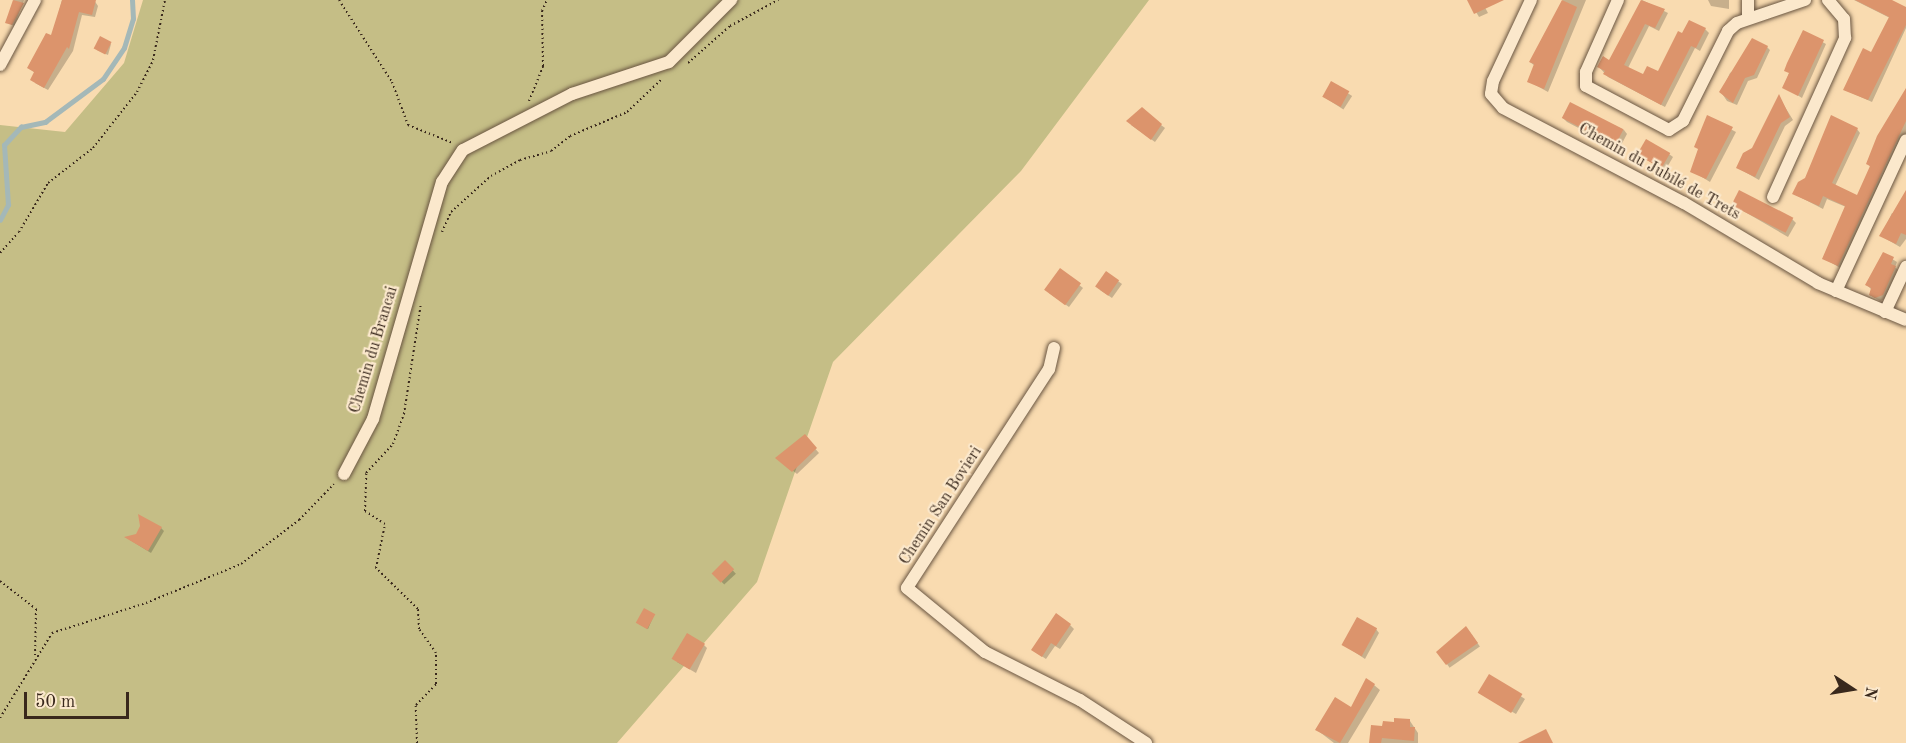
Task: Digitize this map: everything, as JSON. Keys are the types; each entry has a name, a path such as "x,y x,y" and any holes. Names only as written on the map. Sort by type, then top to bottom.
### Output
{"street":[{"path":"0,65 35,0"},
{"name":"Chemin du Brancai","path":"344,474 373,419 442,182 463,150 572,94 669,62 731,0"},
{"name":"Chemin du Jubilé de Trets","path":"1531,0 1493,81 1491,94 1503,108 1684,203 1836,291 1906,321"},
{"path":"1618,0 1586,72 1586,86 1663,129 1679,125 1722,40 1737,23 1805,0"},
{"path":"1748,0 1748,18"},
{"path":"1773,197 1845,38 1844,19 1828,0"},
{"path":"1836,291 1906,140"},
{"path":"1885,312 1906,267"},
{"name":"Chemin San Bovieri","path":"1054,348 1049,369 907,588 985,652 1080,700 1146,743"}],"path":[{"path":"0,254 19,232 48,183 93,148 137,92 153,60 165,0"},
{"path":"339,0 392,82 408,125 449,139 463,150"},
{"path":"522,120 543,66 542,11 548,0"},
{"path":"681,67 710,47 730,26 778,0"},
{"path":"438,242 451,213 491,176 520,160 551,152 570,136 627,112 671,72"},
{"path":"417,743 416,705 436,684 436,653 419,628 417,609 376,568 385,524 365,511 366,474 393,444 404,414 420,327 421,295"},
{"path":"0,718 52,633 146,603 241,564 299,520 344,474"},
{"path":"0,581 36,609 35,660"}],"shaded area":[{"path":"143,0 1149,0 1021,171 833,362 757,582 617,743 0,743 0,125 65,132 124,63"}],"building":[{"path":"13,0 24,3 12,25 5,23"},
{"path":"62,0 96,0 92,15 79,12 69,49 67,47 44,88 30,80 34,72 27,68 46,33 51,35"},
{"path":"1467,0 1504,0 1474,14"},
{"path":"1562,0 1577,7 1544,89 1527,82 1534,64 1529,62"},
{"path":"1641,0 1665,9 1655,28 1645,24 1624,65 1643,74 1647,66 1658,71 1678,31 1682,33 1689,20 1706,28 1696,48 1691,46 1661,105 1603,74 1605,71 1597,67 1603,56 1609,60"},
{"path":"1855,0 1892,0 1906,7 1906,25 1868,100 1843,90 1863,48 1871,52 1889,17"},
{"path":"1803,30 1824,40 1798,96 1782,88 1789,73 1784,71"},
{"path":"100,36 112,42 105,54 94,48"},
{"path":"1752,38 1768,46 1754,75 1745,78 1733,103 1719,92"},
{"path":"1331,81 1349,91 1341,107 1322,97"},
{"path":"1906,88 1906,121 1838,266 1822,259 1845,206 1823,196 1819,206 1792,194 1798,182 1805,178 1831,115 1858,128 1832,183 1857,195 1870,166 1866,164 1877,136"},
{"path":"1779,94 1790,117 1781,123 1755,177 1736,168 1743,153 1752,148"},
{"path":"1570,102 1623,129 1615,145 1562,118"},
{"path":"1142,107 1162,124 1151,140 1126,121"},
{"path":"1707,115 1733,127 1706,179 1690,172 1698,149 1694,147"},
{"path":"1646,139 1670,153 1661,169 1637,155"},
{"path":"1739,190 1793,218 1786,233 1731,205"},
{"path":"1906,190 1906,235 1901,233 1896,244 1879,236"},
{"path":"1883,252 1894,257 1891,264 1896,266 1883,295 1875,298 1869,295 1871,288 1865,285"},
{"path":"1060,268 1081,283 1065,305 1044,290"},
{"path":"1106,271 1119,280 1108,296 1095,287"},
{"path":"805,434 817,448 792,472 775,458"},
{"path":"138,514 162,527 148,551 124,537 136,534 140,526"},
{"path":"725,560 734,569 721,583 712,573"},
{"path":"644,608 655,614 647,629 636,623"},
{"path":"1056,613 1071,624 1056,646 1051,643 1042,657 1031,650"},
{"path":"1357,617 1377,628 1362,656 1341,645"},
{"path":"1466,626 1478,643 1446,665 1436,652"},
{"path":"687,633 705,644 690,670 672,659"},
{"path":"1489,674 1522,694 1511,713 1478,693"},
{"path":"1366,678 1375,684 1340,743 1315,730 1335,697 1351,707"},
{"path":"1394,718 1410,719 1410,727 1415,727 1414,741 1382,738 1381,743 1369,743 1371,725 1382,726 1383,721 1394,722"},
{"path":"1546,729 1553,743 1518,743"}],"waterway":[{"path":"0,220 8,205 4,145 21,127 45,122 103,79 124,48 133,19 132,0"}]}
